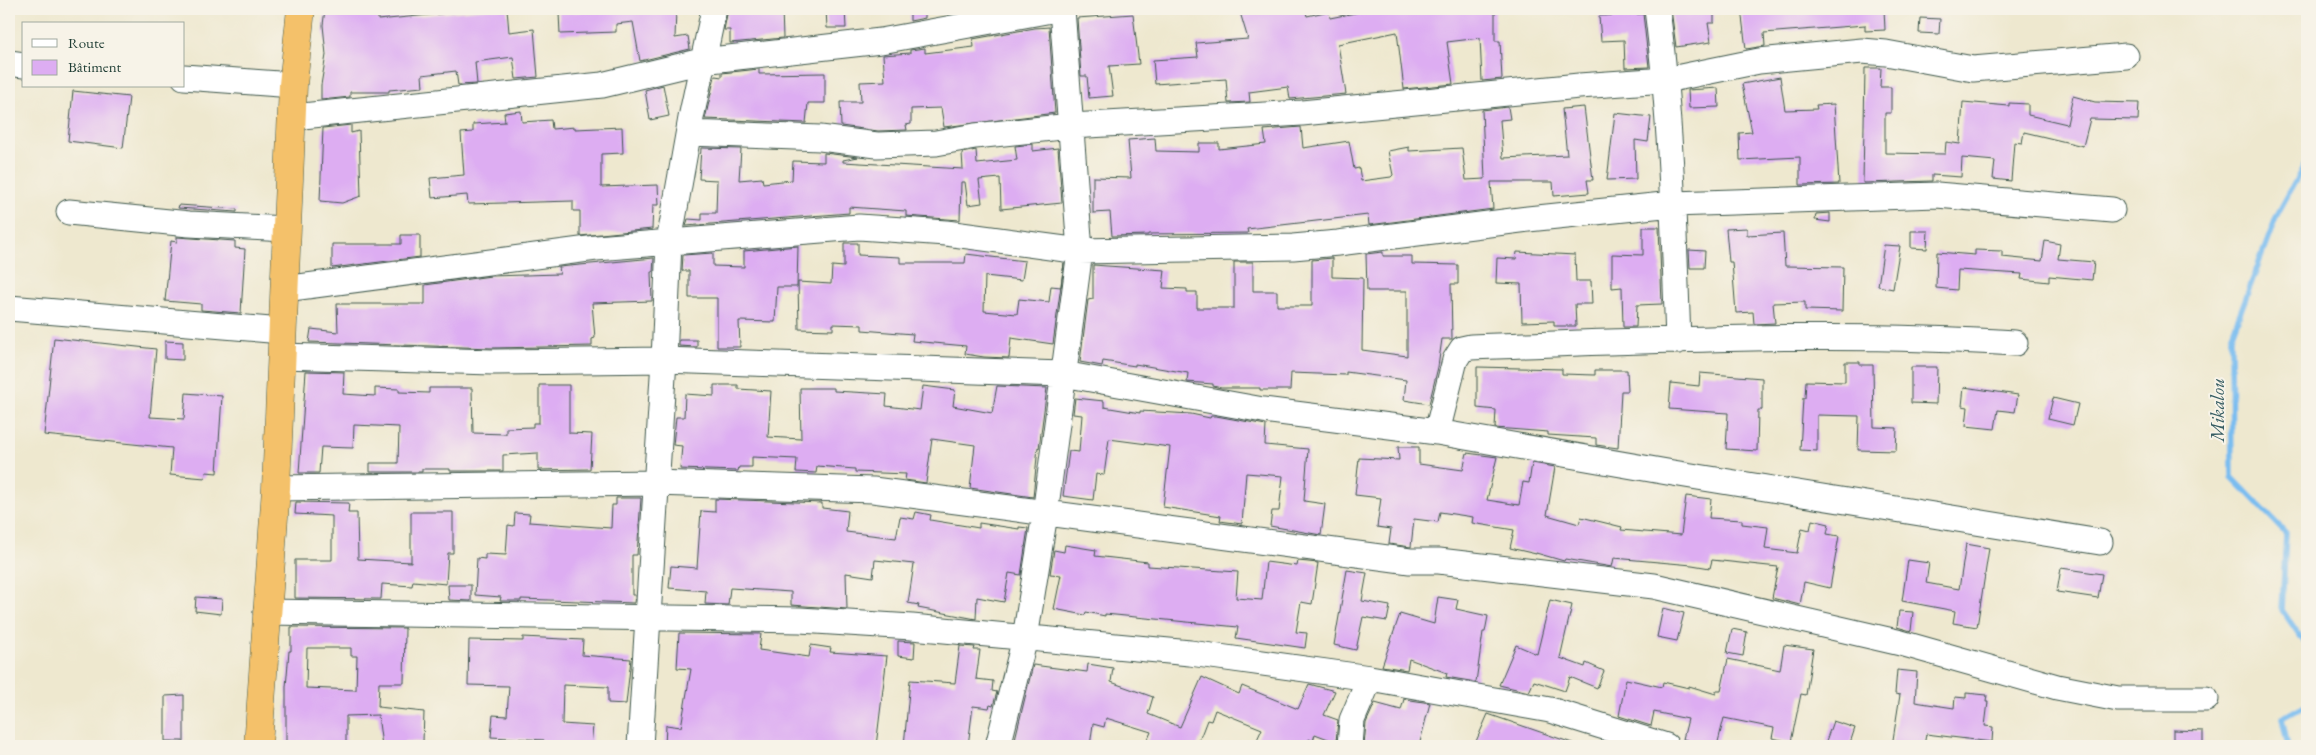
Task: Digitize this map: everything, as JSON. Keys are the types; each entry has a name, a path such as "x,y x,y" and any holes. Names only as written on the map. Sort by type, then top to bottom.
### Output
{"highway":[{"path":"258,746 276,488 293,85 301,9"}],"street":[{"path":"640,746 664,360 669,242 702,61 714,9"},
{"path":"293,117 602,85 702,61 881,41 1057,9"},
{"path":"998,746 1025,638 1045,514 1080,251 1062,9"},
{"path":"1656,9 1666,80 1674,204 1678,341"},
{"path":"689,133 820,138 877,145 936,143 975,136 1071,126 1302,113 1579,86 1666,80 1759,62 1862,51 1886,53 1973,69 2126,56"},
{"path":"9,63 22,64"},
{"path":"185,77 293,85"},
{"path":"284,290 596,248 859,227 946,233 1080,251 1293,247 1338,244 1528,219 1674,204 1937,194 2112,210"},
{"path":"69,212 189,224 286,229"},
{"path":"9,308 282,343 493,362 664,360 1063,374 1263,410 1437,432 1682,475 2100,542"},
{"path":"1437,432 1455,360 1462,349 1471,347 1678,341 1937,338 2015,343"},
{"path":"276,488 655,483 873,490 1410,561 1438,561 1654,586 1901,643 2057,687 2118,699 2206,699"},
{"path":"266,612 800,620 912,627 1190,653 1370,678 1550,710 1666,746"},
{"path":"1350,746 1352,720 1370,678"}],"building":[{"path":"325,9 378,11 378,20 488,9 507,9 509,32 534,29 538,77 516,79 513,57 475,62 477,84 458,85 456,71 422,75 423,87 389,90 389,92 350,92 350,97 321,100 321,85 326,55 323,25"},
{"path":"604,9 676,9 675,38 688,36 690,49 640,61 633,22 616,24 616,32 560,34 559,13 604,11"},
{"path":"728,9 782,9 783,38 730,43 730,30 724,30"},
{"path":"826,9 845,9 846,28 827,28"},
{"path":"910,9 925,9 925,18 910,21"},
{"path":"1239,9 1305,9 1307,16 1329,11 1330,18 1375,9 1428,9 1428,11 1495,9 1495,41 1500,41 1502,79 1482,81 1480,38 1447,42 1453,84 1404,89 1397,32 1338,44 1346,94 1290,99 1288,87 1249,92 1250,102 1228,103 1226,79 1155,84 1153,60 1198,57 1196,43 1248,39"},
{"path":"1671,9 1714,9 1714,23 1708,23 1711,42 1676,47"},
{"path":"1741,9 1759,9 1759,11 1800,9 1800,11 1884,9 1885,30 1865,31 1865,25 1764,33 1765,46 1746,49"},
{"path":"1133,14 1139,64 1109,66 1113,96 1089,98 1087,76 1081,76 1077,18"},
{"path":"1643,14 1649,67 1625,68 1624,40 1601,41 1599,16"},
{"path":"1920,18 1940,19 1939,34 1919,33"},
{"path":"1049,27 1055,113 944,127 941,108 911,109 911,124 906,125 907,130 878,131 841,126 840,102 861,102 860,82 885,81 883,55 910,53 910,50 925,48 925,53 974,47 973,39"},
{"path":"1865,68 1881,68 1880,87 1891,87 1891,113 1885,113 1885,153 1945,154 1946,142 1960,144 1963,102 2009,106 2009,103 2028,104 2028,115 2067,124 2073,96 2095,102 2139,103 2138,120 2090,119 2083,146 2024,132 2022,143 2014,142 2011,181 1993,179 1995,161 1962,158 1961,177 1932,175 1932,181 1863,183"},
{"path":"759,69 759,74 825,73 825,103 808,103 806,123 705,119 715,76 722,77 722,73"},
{"path":"1780,77 1785,110 1817,109 1816,105 1834,104 1839,184 1800,185 1800,157 1740,160 1739,133 1752,132 1742,84"},
{"path":"663,85 669,116 650,120 645,90"},
{"path":"1718,88 1719,107 1689,108 1688,90"},
{"path":"73,91 129,97 123,148 68,141"},
{"path":"1508,107 1510,119 1500,120 1503,158 1567,155 1562,109 1584,107 1593,180 1587,180 1589,193 1554,196 1553,182 1491,182 1493,209 1369,225 1368,215 1247,229 1248,233 1112,236 1110,212 1093,213 1093,177 1131,178 1128,140 1155,138 1156,151 1199,152 1199,143 1219,143 1219,149 1266,144 1264,130 1301,127 1303,148 1349,141 1354,169 1359,168 1361,181 1391,177 1393,175 1388,151 1409,147 1409,151 1462,148 1466,180 1485,179 1482,110"},
{"path":"521,111 522,122 551,120 552,129 622,127 623,153 601,154 601,187 658,185 659,205 653,205 652,229 580,236 580,211 573,211 573,201 468,204 467,195 432,198 430,178 464,175 461,133 473,132 473,124 505,122 504,113"},
{"path":"1615,113 1651,117 1648,142 1635,140 1636,179 1607,180"},
{"path":"351,125 351,133 359,131 361,196 342,203 320,201 323,128"},
{"path":"1033,144 1033,151 1058,148 1062,203 1001,209 1000,178 979,180 982,203 968,205 965,182 961,182 960,220 906,216 906,211 849,207 849,213 686,226 688,219 702,220 702,213 716,213 717,180 699,179 701,148 741,149 739,180 762,178 763,183 792,180 793,161 824,162 824,153 858,157 843,160 843,162 963,169 962,153 976,150 977,164 1017,160 1015,146"},
{"path":"179,205 237,209 237,212 178,208"},
{"path":"1830,213 1830,222 1815,220 1816,214"},
{"path":"1643,227 1659,227 1662,304 1637,305 1636,327 1623,327 1622,287 1612,288 1612,254 1643,255"},
{"path":"1747,228 1747,235 1783,233 1785,266 1843,267 1842,311 1805,310 1805,302 1773,303 1775,323 1754,324 1753,312 1736,313 1732,262 1729,262 1726,229"},
{"path":"1911,231 1928,231 1927,249 1911,248"},
{"path":"401,235 420,235 420,257 332,268 332,244 401,244"},
{"path":"177,237 235,241 235,248 245,249 241,313 201,310 201,304 165,301 171,241 177,242"},
{"path":"2045,241 2060,244 2058,259 2094,262 2092,280 2049,276 2049,282 2021,279 2022,274 1958,270 1957,290 1936,288 1937,252 1975,255 1975,250 2002,251 2002,257 2042,261"},
{"path":"844,243 858,243 858,255 900,257 900,263 965,263 966,254 1025,261 1022,280 985,276 984,311 1017,314 1019,299 1049,302 1051,286 1061,287 1053,344 1011,338 1009,358 984,357 965,354 966,346 912,341 913,334 862,330 862,325 833,324 833,330 799,329 798,282 831,284 832,266 844,267"},
{"path":"1884,245 1900,246 1893,289 1878,286"},
{"path":"798,246 797,287 777,287 775,322 739,321 740,347 717,347 717,298 689,298 689,271 682,271 683,255 713,253 713,266 744,267 744,251"},
{"path":"1689,250 1705,251 1704,268 1690,268"},
{"path":"1383,252 1383,256 1412,256 1412,264 1458,265 1458,284 1451,284 1452,339 1442,339 1438,367 1429,404 1404,400 1406,380 1346,372 1346,375 1291,373 1290,390 1260,390 1260,388 1221,388 1213,386 1213,384 1187,382 1188,373 1135,364 1135,366 1103,361 1102,366 1080,362 1088,300 1093,299 1093,265 1165,270 1163,288 1187,289 1187,292 1197,292 1197,308 1234,308 1234,262 1253,262 1253,291 1277,291 1277,306 1312,306 1312,260 1332,258 1332,277 1363,278 1362,350 1407,356 1407,291 1367,291 1366,254"},
{"path":"1517,252 1575,255 1576,281 1591,281 1592,304 1575,304 1576,326 1554,326 1554,321 1522,322 1521,284 1496,283 1497,258 1516,259"},
{"path":"654,258 653,272 651,272 652,301 592,303 595,338 592,339 592,346 493,348 309,342 311,329 338,332 337,304 425,304 425,285 491,276 560,274 559,267"},
{"path":"54,338 156,349 150,417 184,419 186,393 222,396 217,473 206,472 205,478 170,475 172,448 44,435"},
{"path":"679,340 697,340 697,347 679,346"},
{"path":"165,341 183,342 183,360 165,359"},
{"path":"1845,362 1860,362 1860,365 1873,365 1874,427 1897,428 1896,451 1858,450 1859,416 1817,415 1817,451 1800,450 1803,398 1805,398 1806,381 1845,382"},
{"path":"1477,367 1562,369 1562,374 1595,375 1595,370 1627,370 1628,391 1621,391 1618,448 1596,445 1596,438 1548,435 1548,432 1495,428 1496,410 1477,408"},
{"path":"1911,367 1937,367 1936,404 1911,403"},
{"path":"306,371 344,372 343,394 375,396 375,388 399,389 399,392 429,393 429,388 472,388 473,433 506,434 506,428 533,427 533,423 539,423 539,385 569,385 569,433 592,434 590,469 538,470 538,453 503,455 503,471 422,469 422,472 370,472 370,463 398,463 399,427 354,425 353,448 321,447 319,473 299,473"},
{"path":"1700,373 1762,378 1762,410 1758,410 1757,451 1726,449 1728,413 1669,409 1671,383 1699,386"},
{"path":"714,385 738,385 738,389 771,391 768,437 801,439 800,388 834,388 834,391 887,394 886,406 920,410 923,386 955,390 953,406 992,413 997,386 1047,388 1033,497 970,488 975,445 932,439 926,483 905,480 906,474 855,472 855,469 817,466 816,473 796,472 797,459 752,457 752,467 739,467 738,471 680,469 682,446 673,445 676,417 684,417 685,394 714,396"},
{"path":"1964,387 2018,395 2015,412 1998,410 1995,429 1966,426 1968,407 1962,406"},
{"path":"1075,398 1104,401 1104,407 1140,413 1140,411 1191,414 1210,418 1211,416 1216,416 1266,425 1265,445 1308,449 1304,501 1325,504 1321,535 1270,526 1272,511 1279,511 1283,476 1246,473 1242,524 1220,521 1221,516 1163,507 1170,447 1109,439 1104,475 1096,474 1093,500 1063,496 1069,451 1079,452 1082,415 1073,414"},
{"path":"2053,398 2078,404 2073,425 2048,419"},
{"path":"1398,447 1419,447 1419,464 1463,470 1467,453 1497,457 1487,500 1519,505 1523,482 1529,483 1532,463 1555,467 1547,515 1579,524 1581,517 1622,527 1621,530 1681,535 1686,496 1711,499 1709,518 1742,520 1742,524 1768,527 1765,549 1797,553 1802,528 1810,530 1812,520 1829,524 1827,534 1839,536 1830,588 1804,582 1800,605 1772,598 1778,567 1712,560 1710,568 1614,558 1612,567 1565,559 1564,561 1510,548 1514,530 1472,523 1473,517 1440,512 1438,522 1414,519 1411,547 1389,544 1391,529 1377,527 1381,498 1355,495 1359,458 1399,460"},
{"path":"616,498 641,498 637,555 632,555 632,595 635,595 634,603 521,599 521,601 500,601 501,597 475,595 477,558 485,559 485,554 506,555 508,525 514,526 515,513 530,514 529,522 611,528 612,505 616,505"},
{"path":"715,499 822,503 822,508 848,511 846,532 896,538 900,517 914,519 916,512 931,515 930,520 979,528 979,523 1019,529 1019,527 1028,528 1021,575 1009,573 1004,602 977,597 976,619 918,608 919,605 908,603 914,564 875,560 873,577 846,573 847,609 791,605 791,592 730,588 728,605 705,604 706,591 669,588 671,566 697,568 701,511 715,512"},
{"path":"296,502 349,503 348,513 357,513 358,559 411,562 411,512 453,512 453,553 448,553 446,584 413,581 412,586 382,584 381,599 295,598 295,560 332,560 332,516 295,514"},
{"path":"1966,544 1989,548 1977,627 1953,623 1955,611 1902,601 1908,560 1929,563 1926,583 1959,589"},
{"path":"1065,545 1096,550 1095,556 1148,562 1148,566 1238,572 1236,598 1262,600 1266,562 1297,566 1298,561 1318,563 1312,604 1301,602 1296,632 1307,633 1305,648 1236,638 1238,627 1105,614 1105,616 1086,612 1085,615 1054,609 1061,575 1050,574 1054,550 1064,552"},
{"path":"2061,568 2102,574 2098,598 2057,592"},
{"path":"1347,570 1367,573 1362,601 1390,606 1387,621 1363,617 1356,650 1334,645"},
{"path":"448,585 471,585 471,601 449,600"},
{"path":"196,597 222,599 221,614 195,611"},
{"path":"1438,597 1458,600 1456,609 1488,616 1485,632 1483,632 1476,682 1446,677 1447,673 1409,659 1407,670 1382,666 1400,614 1434,624"},
{"path":"1550,600 1572,605 1560,658 1585,667 1586,663 1604,671 1597,688 1570,677 1565,691 1534,681 1529,692 1499,685 1516,645 1537,654"},
{"path":"1663,608 1684,613 1677,641 1657,637"},
{"path":"1899,611 1913,612 1911,631 1897,627"},
{"path":"291,627 405,628 404,683 379,683 378,707 424,712 423,742 404,741 405,746 382,746 378,715 346,716 346,746 286,746 286,687 289,651 291,651","holes":["307,648 351,648 351,656 357,656 356,690 306,688"]},
{"path":"1732,629 1747,632 1743,656 1727,653"},
{"path":"679,633 761,634 759,650 809,657 811,645 831,648 830,652 887,656 876,746 763,746 728,742 728,746 665,746 666,725 681,727 691,669 677,668"},
{"path":"523,637 583,640 582,655 631,659 626,704 608,703 608,687 563,685 562,724 593,726 591,746 543,746 544,740 491,737 493,715 507,716 509,686 468,685 469,640 523,641"},
{"path":"898,641 915,642 914,658 898,656"},
{"path":"1784,645 1813,649 1806,695 1801,694 1791,742 1772,738 1774,728 1724,718 1717,746 1699,746 1687,743 1687,740 1683,739 1688,719 1654,712 1651,726 1619,716 1626,679 1662,687 1663,682 1689,688 1689,686 1716,694 1716,691 1721,691 1728,659 1780,670"},
{"path":"960,646 975,647 974,650 980,650 976,679 993,681 992,691 997,692 993,706 990,705 989,708 973,706 968,746 904,746 910,680 955,683"},
{"path":"1088,664 1113,668 1111,682 1153,697 1148,714 1180,727 1202,677 1239,694 1242,686 1298,709 1309,684 1335,691 1324,715 1338,720 1336,742 1315,734 1313,741 1309,739 1306,746 1254,746 1262,729 1215,710 1211,721 1207,720 1197,746 1145,746 1151,732 1106,718 1104,727 1093,724 1090,746 1033,746 1034,743 1015,739 1033,665 1087,672"},
{"path":"1897,670 1917,672 1915,702 1954,708 1955,697 1966,698 1966,693 1987,695 1985,726 1993,727 1992,742 1926,734 1924,746 1892,746 1900,695 1895,694"},
{"path":"184,695 184,741 165,741 165,696"},
{"path":"1404,699 1430,703 1419,746 1364,746 1366,723 1375,703 1401,710"},
{"path":"1488,714 1575,744 1574,746 1474,746"},
{"path":"1833,721 1855,728 1849,746 1826,741"},
{"path":"2173,730 2203,731 2203,746 2173,746"}],"waterway":[{"name":"Mikalou","path":"2307,160 2277,215 2231,337 2232,477 2286,533 2282,610 2307,646"},
{"name":"Mikalou","path":"2288,746 2282,718 2307,704"}]}
